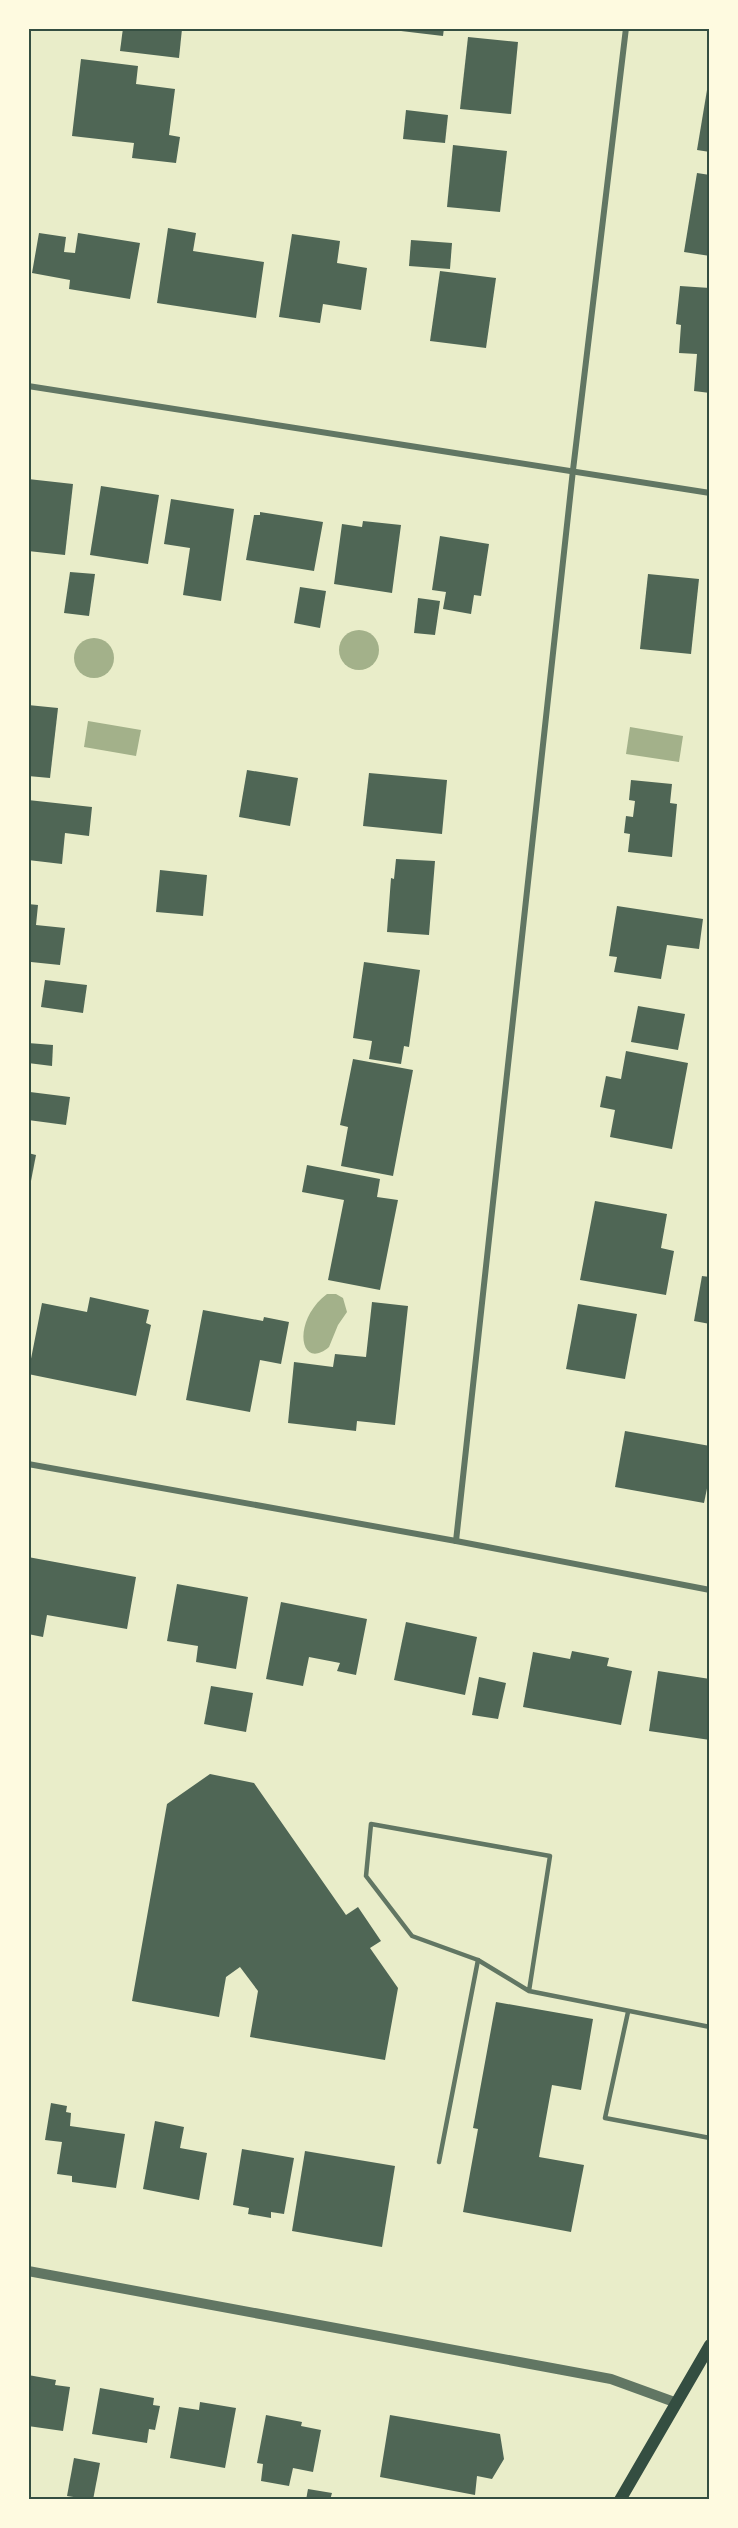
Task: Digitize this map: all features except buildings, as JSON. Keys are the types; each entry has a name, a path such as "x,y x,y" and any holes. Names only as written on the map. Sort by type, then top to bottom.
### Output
{"main road":[{"path":"620,2499 710,2345"}],"street":[{"path":"456,1540 573,470 626,28"},
{"path":"28,386 710,492"},
{"path":"28,1464 456,1540 710,1590"},
{"path":"28,2271 611,2379 678,2403"}],"lane":[{"path":"529,1991 550,1857 370,1824 366,1876 412,1936 478,1960 529,1991 710,2027"},
{"path":"440,2162 478,1960"},
{"path":"628,2012 606,2118 710,2138"}],"shaded area":[{"path":"359,630 367,631 373,636 378,642 378,658 373,664 367,669 359,670 351,669 345,664 340,658 339,650 340,642 345,636 351,631"},
{"path":"94,638 102,639 108,644 113,650 113,666 108,672 102,677 94,678 86,677 80,672 75,666 74,658 75,650 80,644 86,639"},
{"path":"88,721 141,730 136,756 84,747"},
{"path":"630,727 683,736 679,762 626,754"},
{"path":"327,1294 336,1294 343,1298 347,1312 338,1325 329,1347 319,1353 311,1353 306,1348 304,1329 308,1317"}]}
